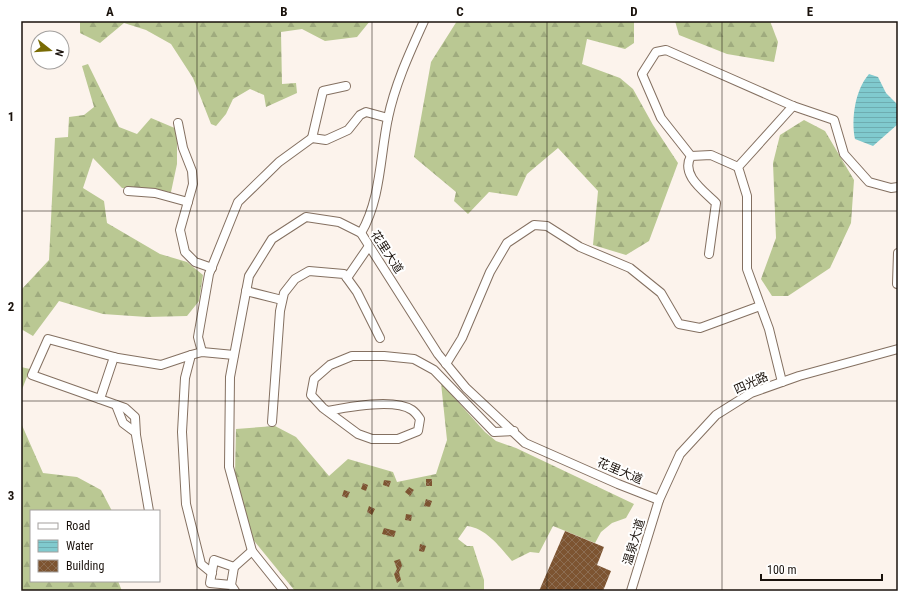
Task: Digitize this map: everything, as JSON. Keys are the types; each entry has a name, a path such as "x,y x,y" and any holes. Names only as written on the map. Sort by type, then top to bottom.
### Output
{"street":[{"path":"361,233 369,220 381,167 388,118 403,66 424,21"},
{"path":"691,156 661,118 642,74 656,52 666,50 793,106 834,120 844,154 869,182 891,188 898,187"},
{"path":"202,352 198,337 212,268 238,202 279,162 312,138 323,91 346,86"},
{"path":"738,167 793,106"},
{"path":"312,138 326,140 348,130 360,115 366,112 388,118"},
{"path":"178,123 183,148 192,171 193,184 180,230 185,252 195,262 212,268"},
{"path":"691,156 711,155 738,167 747,196 747,269 769,329 782,382"},
{"path":"691,156 688,162 690,177 716,203 709,254"},
{"path":"128,192 155,193 188,202"},
{"name":"花里大道","path":"284,591 252,551 230,468 230,377 249,276 272,239 306,217 339,222 361,233 446,364 466,388 526,443 618,484 659,500"},
{"path":"446,364 462,338 490,272 507,243 534,225 547,226 580,246 630,268 661,293 679,324 700,328 760,306"},
{"path":"347,278 369,246"},
{"path":"897,284 898,253"},
{"path":"272,422 280,311 284,293 295,279 309,271 330,271 344,274 357,292 380,338"},
{"path":"246,290 282,300"},
{"path":"148,510 135,432 135,417 125,408 32,375 48,339 114,357 161,365 202,352 234,355"},
{"name":"四光路","path":"659,500 680,454 716,415 751,393 782,382 898,349"},
{"path":"191,355 185,378 182,432 186,504 201,564 212,573"},
{"path":"328,411 366,405 392,405 411,409 420,419 418,431 398,439 372,439 358,434 328,411 311,395 314,379 330,365 352,356 384,356 414,359 434,370 494,432 514,431"},
{"path":"100,399 114,357"},
{"path":"116,405 123,422 135,432"},
{"name":"温泉大道","path":"631,591 659,500"},
{"path":"234,567 214,560 210,583 233,588 234,567 252,551"}],"green space":[{"path":"80,21 370,21 357,37 325,41 302,29 281,32 282,84 296,83 297,93 266,107 264,95 250,89 233,99 226,114 216,126 211,124 193,78 171,44 146,30 124,23 100,43 80,33"},
{"path":"457,21 634,21 634,43 625,49 587,39 582,64 620,78 633,89 653,125 678,163 649,241 626,255 593,245 598,191 558,148 527,174 517,196 489,192 468,214 454,201 456,192 414,157 431,62"},
{"path":"675,21 770,21 778,42 774,62 727,54 679,35"},
{"path":"88,64 119,127 137,134 151,118 177,129 177,164 171,192 122,188 93,158 83,188 104,201 107,223 160,254 187,262 203,275 199,301 187,316 147,317 103,314 59,301 33,336 21,329 21,290 49,260 55,138 68,137 69,117 84,115 94,107 82,66"},
{"path":"804,120 825,131 854,180 851,223 830,268 788,296 772,296 761,279 776,238 773,163 780,135"},
{"path":"21,367 30,369 21,392"},
{"path":"441,383 485,432 496,441 516,448 634,504 626,518 612,523 601,532 595,543 553,526 539,553 530,552 512,561 486,534 480,530 467,526 458,539 467,546 473,546 484,580 484,591 295,591 251,537 235,473 236,429 275,426 296,437 329,476 348,459 393,472 397,482 436,474 447,440"},
{"path":"21,423 43,473 77,477 101,490 111,510 30,510 30,582 118,582 122,591 21,591"}],"water":[{"path":"869,74 878,77 886,93 898,105 898,124 873,146 855,139 854,131 854,114 857,96"}],"building":[{"path":"426,479 432,479 432,486 426,486"},
{"path":"384,480 391,481 389,487 383,485"},
{"path":"363,483 368,485 366,491 361,489"},
{"path":"409,487 414,490 410,496 405,492"},
{"path":"344,490 350,492 347,498 342,496"},
{"path":"426,499 432,501 430,507 424,506"},
{"path":"369,506 375,509 372,515 367,512"},
{"path":"406,514 412,515 411,521 405,520"},
{"path":"384,528 396,531 394,537 382,534"},
{"path":"565,531 604,547 597,565 611,571 603,591 539,591"},
{"path":"420,544 426,546 424,552 419,551"},
{"path":"400,559 402,566 399,572 401,580 397,583 394,574 397,569 394,561"}]}
